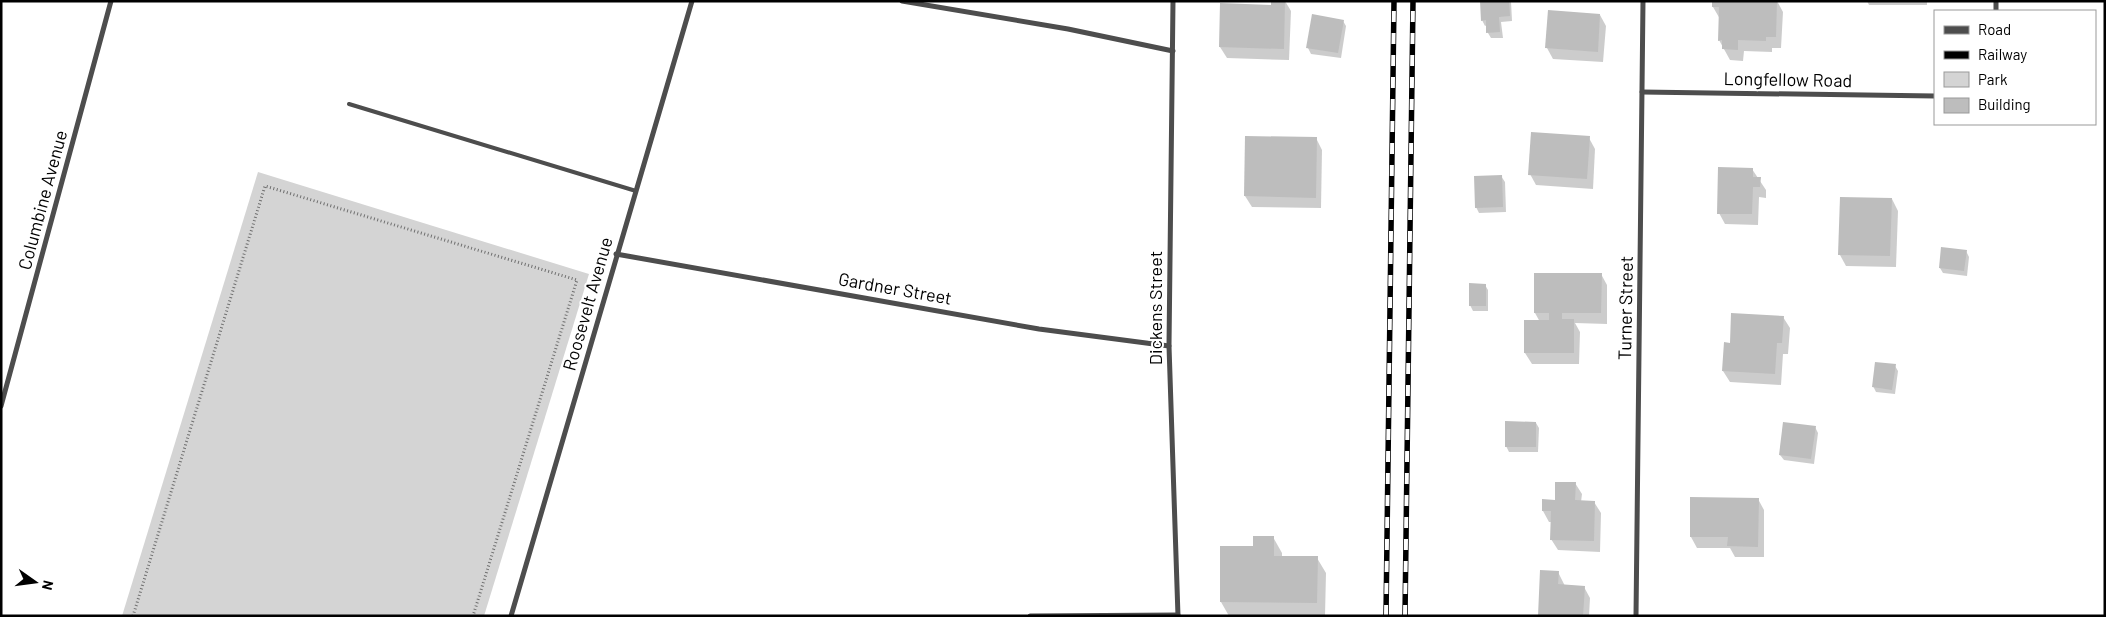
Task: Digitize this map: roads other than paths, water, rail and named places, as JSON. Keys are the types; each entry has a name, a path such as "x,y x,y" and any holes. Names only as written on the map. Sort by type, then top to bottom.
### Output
{"street":[{"name":"Columbine Avenue","path":"1,406 111,1"},
{"name":"Roosevelt Avenue","path":"511,616 692,1"},
{"path":"902,1 1068,30 1173,51"},
{"name":"Dickens Street","path":"1173,1 1169,346 1178,615"},
{"name":"Turner Street","path":"1636,616 1643,1"},
{"name":"Longfellow Road","path":"1642,92 1934,96"},
{"name":"Gardner Street","path":"616,254 1039,329 1169,346"},
{"path":"1030,616 1178,615"}],"lane":[{"path":"349,104 636,190"}],"railway":[{"path":"1386,616 1394,1"},
{"path":"1405,616 1413,1"}]}
